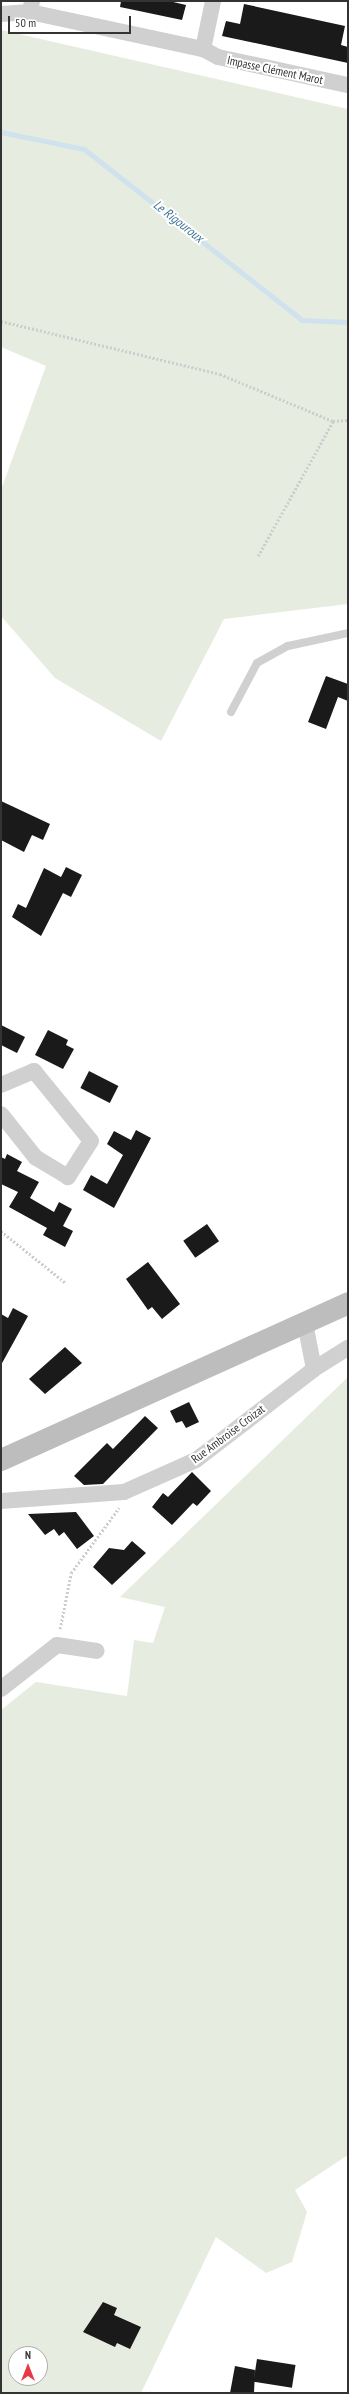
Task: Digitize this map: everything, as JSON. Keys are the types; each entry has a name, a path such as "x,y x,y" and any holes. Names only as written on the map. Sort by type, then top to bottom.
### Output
{"main road":[{"path":"1,1460 348,1303"}],"street":[{"path":"203,49 213,1"},
{"name":"Impasse Clément Marot","path":"1,14 31,6 203,49 218,57 348,86"},
{"path":"1,1085 34,1071 90,1141 68,1177 36,1158 1,1114"},
{"path":"305,1323 314,1368"},
{"name":"Rue Ambroise Croizat","path":"1,1501 124,1492 196,1460 314,1368 348,1348"},
{"path":"1,1690 57,1645 97,1651"}],"lane":[{"path":"231,712 257,663 288,646 348,633"}],"path":[{"path":"1,321 220,374 333,421 348,420"},
{"path":"258,556 333,421"},
{"path":"1,1231 66,1283"},
{"path":"57,1645 71,1574 118,1514 124,1492"}],"shaded area":[{"path":"1,30 348,109 348,604 224,619 161,741 55,678 1,616 1,490 46,366 1,347"},
{"path":"348,1377 348,2155 295,2190 307,2212 292,2262 266,2273 216,2237 141,2393 1,2393 1,1710 36,1682 127,1696 134,1640 153,1643 165,1607 120,1597"}],"building":[{"path":"121,1 169,1 186,5 182,20 120,7"},
{"path":"244,4 345,26 341,45 348,47 348,63 222,36 226,21 240,24"},
{"path":"326,676 348,684 348,701 338,697 326,729 308,722"},
{"path":"1,801 50,824 43,840 32,835 24,852 1,840"},
{"path":"66,867 82,875 71,897 63,893 41,936 12,917 18,904 26,908 44,868 61,877"},
{"path":"1,1025 25,1037 17,1053 1,1045"},
{"path":"48,1030 68,1040 66,1045 74,1049 63,1069 35,1055"},
{"path":"89,1071 118,1086 110,1103 80,1088"},
{"path":"136,1130 151,1138 114,1208 83,1190 91,1175 107,1184 123,1155 107,1144 114,1131 131,1140"},
{"path":"7,1154 22,1162 17,1171 39,1182 30,1198 54,1212 59,1202 72,1209 63,1226 73,1231 65,1247 43,1235 47,1228 9,1207 18,1192 1,1184 1,1157 5,1159"},
{"path":"207,1224 219,1241 195,1258 183,1241"},
{"path":"148,1262 180,1304 162,1319 152,1307 148,1310 126,1279"},
{"path":"13,1308 28,1316 1,1365 1,1314 8,1318"},
{"path":"65,1347 82,1363 45,1394 29,1379"},
{"path":"189,1402 199,1422 186,1428 182,1421 176,1423 170,1411"},
{"path":"145,1416 158,1428 103,1484 84,1485 74,1476 107,1443 113,1449"},
{"path":"192,1472 211,1491 197,1506 193,1503 172,1525 152,1507 163,1493 168,1497"},
{"path":"76,1512 94,1536 77,1549 64,1532 59,1536 54,1529 45,1535 28,1514"},
{"path":"132,1541 146,1553 112,1585 93,1567 109,1548 124,1550"},
{"path":"103,2302 117,2308 114,2315 141,2327 130,2349 117,2343 115,2347 83,2332"},
{"path":"257,2359 296,2365 292,2388 253,2382"},
{"path":"235,2366 255,2370 254,2393 230,2393"}],"waterway":[{"name":"Le Rigouroux","path":"1,132 84,149 302,320 348,322"}]}
